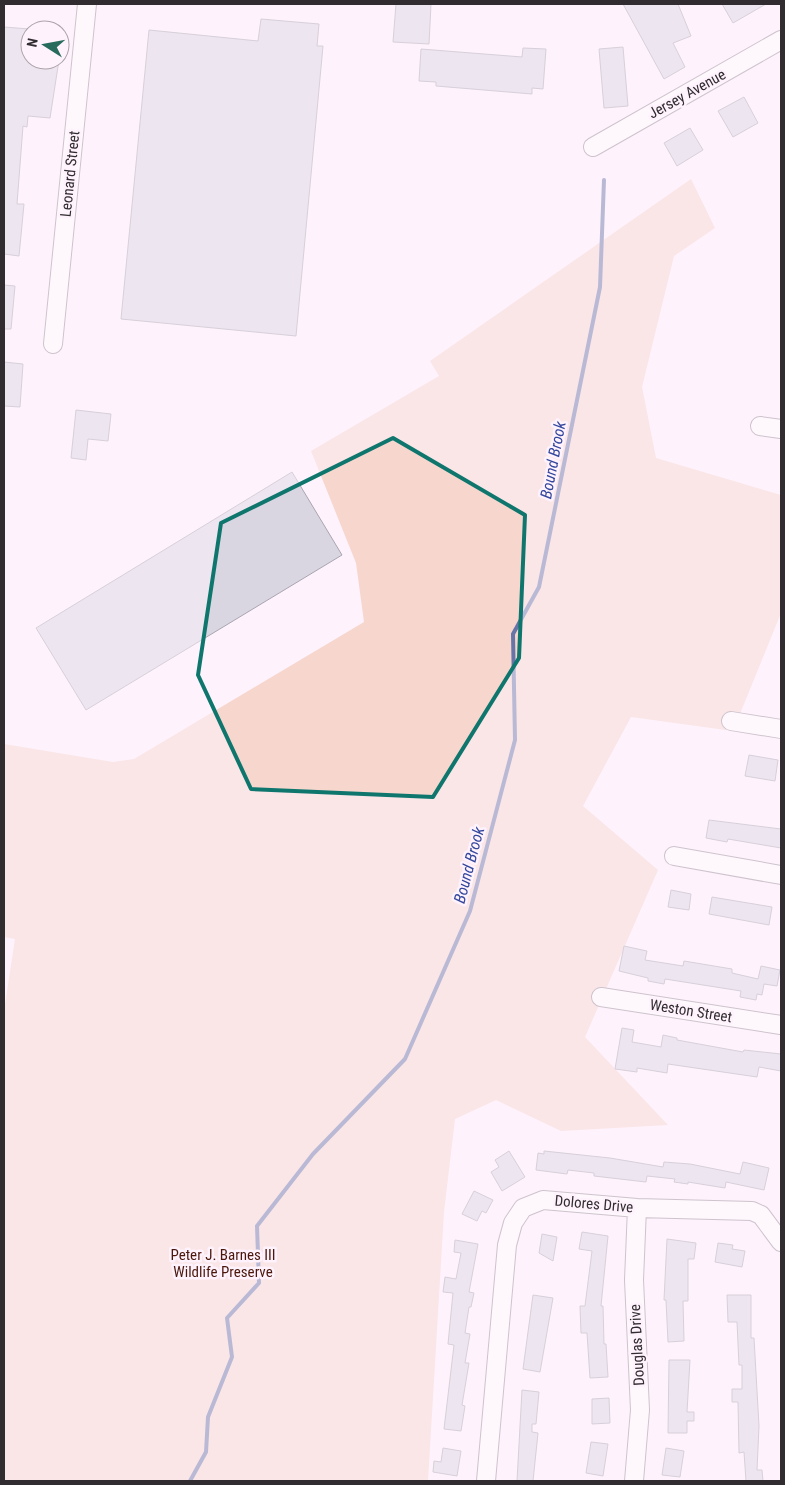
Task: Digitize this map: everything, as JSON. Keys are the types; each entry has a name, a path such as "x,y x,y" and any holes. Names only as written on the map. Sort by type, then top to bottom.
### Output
{"street":[{"name":"Leonard Street","path":"53,344 87,4"},
{"name":"Jersey Avenue","path":"592,147 781,40"},
{"path":"760,426 781,430"},
{"path":"731,721 781,729"},
{"path":"674,856 781,875"},
{"name":"Weston Street","path":"601,997 781,1025"},
{"name":"Dolores Drive","path":"486,1481 507,1245 513,1223 523,1208 543,1200 637,1208 752,1211 761,1215 781,1242"},
{"name":"Douglas Drive","path":"634,1481 640,1410 634,1280 637,1208"}],"highlighted area":[{"path":"393,438 525,515 519,658 433,797 251,789 198,675 221,523"}],"green space":[{"name":"Peter J. Barnes III Wildlife Preserve","path":"691,179 715,228 674,256 642,387 656,458 781,495 781,613 733,731 631,717 583,806 658,870 585,1037 668,1125 561,1131 496,1100 455,1119 444,1212 428,1481 4,1481 4,1011 15,939 4,937 4,744 113,762 134,759 364,622 356,563 311,451 439,376 430,361"}],"building":[{"path":"396,4 431,4 429,44 393,42"},
{"path":"623,4 678,4 691,36 673,43 685,67 664,79"},
{"path":"722,4 766,4 733,23"},
{"path":"261,19 319,24 317,46 323,46 296,336 121,319 149,30 258,41"},
{"path":"4,27 20,28 20,70 57,70 50,118 28,116 27,127 23,126 17,204 24,204 19,256 4,254"},
{"path":"623,47 628,106 604,108 599,49"},
{"path":"523,48 546,49 543,89 532,88 532,94 436,86 436,82 419,81 421,49 522,57"},
{"path":"744,97 758,123 733,137 718,111"},
{"path":"690,128 703,150 677,166 664,143"},
{"path":"4,285 15,286 11,329 4,329"},
{"path":"4,362 23,364 20,407 4,406"},
{"path":"76,410 111,414 108,441 88,439 86,460 71,458"},
{"path":"292,472 342,555 86,710 36,628"},
{"path":"749,755 778,760 775,781 745,776"},
{"path":"709,820 781,829 781,848 728,839 727,842 706,838"},
{"path":"671,890 691,894 689,910 668,907"},
{"path":"712,897 772,907 769,925 709,914"},
{"path":"624,946 647,951 645,960 683,966 684,961 732,969 732,973 758,979 761,966 780,970 777,986 764,984 762,995 757,994 756,1000 740,997 741,991 665,979 664,984 648,981 648,978 619,971"},
{"path":"622,1028 634,1030 632,1042 661,1047 663,1035 677,1038 677,1040 743,1052 744,1050 781,1054 781,1071 759,1067 757,1077 668,1064 667,1073 637,1068 637,1072 615,1069"},
{"path":"509,1151 525,1177 502,1191 491,1172 499,1167 495,1160"},
{"path":"544,1151 610,1158 663,1167 664,1162 690,1164 740,1174 743,1162 769,1168 764,1190 726,1182 725,1188 688,1182 688,1184 674,1182 675,1179 647,1176 646,1182 594,1176 594,1173 568,1170 567,1174 536,1170 538,1153 544,1154"},
{"path":"474,1191 493,1200 486,1213 482,1211 477,1221 462,1214"},
{"path":"582,1232 608,1236 601,1306 603,1306 604,1344 606,1344 608,1377 590,1378 587,1333 581,1333 580,1306 585,1306 592,1251 579,1249"},
{"path":"542,1234 557,1237 553,1261 539,1253"},
{"path":"667,1239 696,1243 694,1259 688,1259 688,1301 683,1301 684,1341 668,1342 666,1300 664,1300"},
{"path":"455,1240 478,1244 469,1292 474,1293 471,1307 469,1307 465,1333 470,1334 465,1363 469,1363 462,1405 465,1406 461,1431 444,1429 454,1345 448,1344 453,1293 443,1292 445,1277 456,1279 461,1253 454,1252"},
{"path":"718,1243 733,1245 732,1249 745,1251 742,1267 715,1262"},
{"path":"533,1295 553,1298 540,1372 523,1369"},
{"path":"727,1295 751,1295 751,1338 754,1338 759,1426 757,1470 762,1470 763,1481 746,1481 744,1452 739,1453 738,1402 732,1402 732,1389 742,1389 742,1365 739,1365 737,1322 728,1322"},
{"path":"669,1360 690,1360 687,1412 694,1412 694,1421 687,1421 687,1433 668,1433"},
{"path":"522,1390 539,1392 536,1424 532,1424 532,1432 538,1433 533,1481 517,1481"},
{"path":"609,1398 610,1423 592,1424 592,1399"},
{"path":"591,1442 608,1444 603,1476 586,1473"},
{"path":"443,1448 461,1451 457,1476 433,1472 434,1461 441,1462"},
{"path":"666,1448 684,1451 680,1477 662,1475"}],"waterway":[{"name":"Bound Brook","path":"190,1481 206,1452 208,1417 232,1357 227,1318 259,1283 257,1226 313,1154 405,1059 470,911 515,740 513,634 539,587 600,287 604,180"}]}
